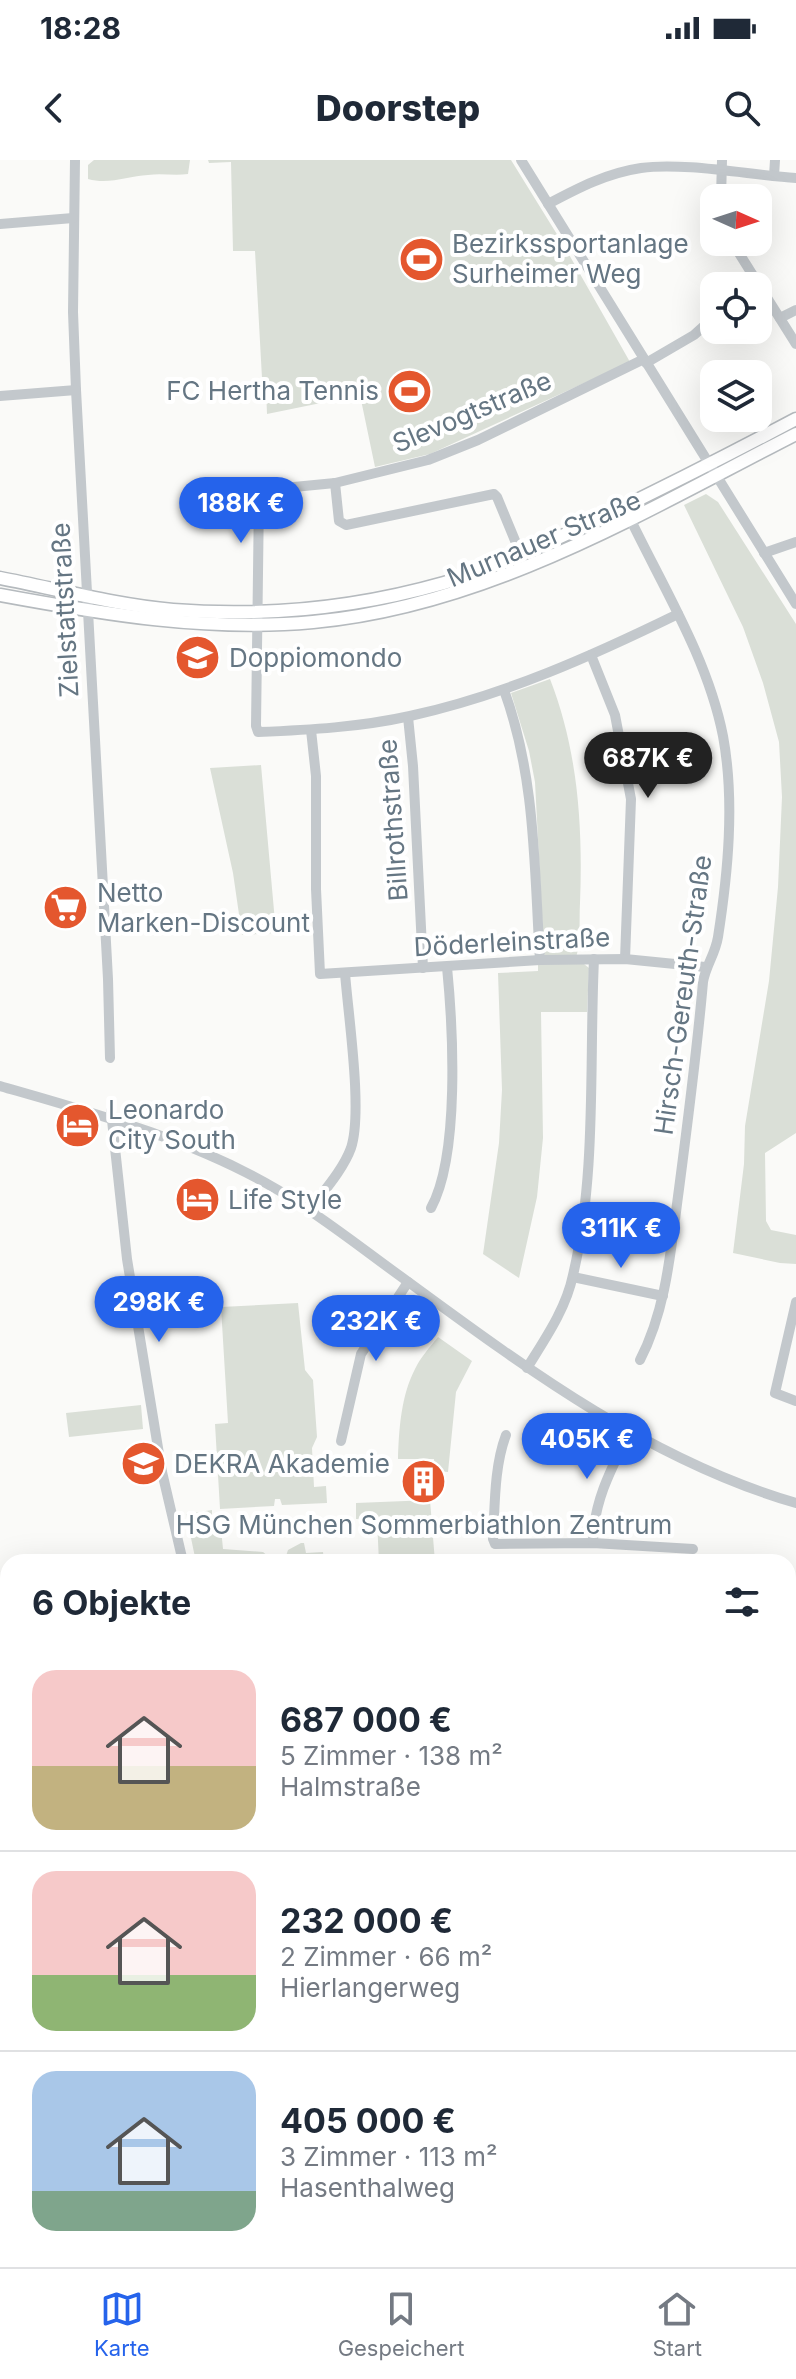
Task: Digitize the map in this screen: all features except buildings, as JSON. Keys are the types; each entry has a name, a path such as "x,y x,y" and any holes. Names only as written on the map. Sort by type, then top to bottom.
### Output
{"main road":[{"name":"Murnauer Straße","path":"712,470 796,419"},
{"name":"Murnauer Straße","path":"0,578 87,591 171,610 314,622 371,613 439,597 532,565 627,512 712,470 796,434"},
{"name":"Murnauer Straße","path":"0,595 88,611 171,621 257,618 396,595 445,583 627,512"}],"street":[{"name":"Zielstattstraße","path":"75,160 76,390 110,1058"},
{"path":"521,160 796,604"},
{"path":"774,176 775,160"},
{"path":"548,204 601,178 641,164 722,166 796,178"},
{"path":"0,224 73,218"},
{"path":"741,256 796,344"},
{"path":"780,318 796,310"},
{"name":"Slevogtstraße","path":"257,618 259,496 263,490 335,483 391,470 457,449 645,361 700,330"},
{"path":"0,396 76,390"},
{"path":"335,483 339,521 346,525 494,494 521,555"},
{"name":"Hirsch-Gereuth-Straße","path":"627,512 678,614 713,699 722,735 728,791 720,921 714,956 705,967 694,1078 663,1296 657,1323 640,1360"},
{"path":"764,553 796,542"},
{"path":"257,618 258,732 311,730 408,717 504,690 591,655 678,614"},
{"path":"591,655 615,715 631,799 625,959"},
{"path":"504,690 528,780 540,960"},
{"name":"Billrothstraße","path":"408,717 423,968"},
{"name":"Döderleinstraße","path":"311,730 316,776 320,974 594,959 705,967"},
{"path":"527,1368 556,1320 573,1277 588,1155 594,959"},
{"path":"431,1208 441,1182 449,1121 453,1039 447,967"},
{"path":"309,1211 346,1158 353,1138 353,1080 345,973"},
{"path":"0,1086 111,1116 226,1162 268,1184 527,1368 630,1431 703,1468 796,1503"},
{"path":"111,1116 130,1279 162,1472 181,1554"},
{"path":"573,1277 663,1296"},
{"path":"341,1441 361,1354 408,1282"},
{"path":"796,1302 775,1393 796,1401"},
{"path":"593,1543 593,1522 598,1503 630,1431"},
{"path":"506,1435 495,1491 495,1544 593,1543 693,1549"}],"shaded area":[{"path":"94,160 190,160 188,174 153,174 103,181 88,179 88,165"},
{"name":"Bezirkssportanlage Surheimer Weg","path":"208,160 511,160 630,362 430,454 375,467 360,395 267,414 255,251 233,251 231,162 209,163"},
{"path":"706,494 718,502 796,624 796,1133 765,1153 766,1221 771,1230 796,1235 796,1264 733,1253 744,1164 745,1126 769,981 782,797 779,742 763,683 743,627 684,505"},
{"path":"622,513 620,518 549,550 444,590 324,616 292,620 270,618 368,606"},
{"path":"550,679 567,734 577,789 581,874 576,958 548,958 544,954 535,782 511,693"},
{"path":"261,765 276,933 242,935 233,873 210,768"},
{"path":"538,963 584,964 589,968 587,1012 541,1012 543,1138 537,1197 519,1278 483,1254 499,1143 502,1090 498,973 538,971"},
{"path":"298,1303 305,1370 313,1380 317,1437 312,1448 314,1487 326,1486 327,1503 282,1505 280,1499 275,1499 274,1506 220,1509 215,1424 228,1423 221,1307"},
{"path":"438,1337 472,1361 456,1392 448,1472 435,1471 434,1459 398,1459 400,1424 410,1379"},
{"path":"141,1405 143,1429 69,1437 66,1413"},
{"path":"430,1500 434,1554 379,1554 377,1520 356,1519 356,1503"},
{"path":"212,1510 212,1518 220,1518 223,1549 265,1554 194,1554 186,1514"},
{"path":"304,1543 306,1553 323,1554 287,1554 288,1550"}],"place":[{"name":"Bezirkssportanlage Surheimer Weg","path":"421,259"},
{"name":"FC Hertha Tennis","path":"410,391"},
{"name":"Doppiomondo","path":"198,658"},
{"name":"Netto Marken-Discount","path":"66,908"},
{"name":"Leonardo City South","path":"77,1125"},
{"name":"Life Style","path":"197,1200"},
{"name":"DEKRA Akademie","path":"143,1464"},
{"name":"HSG München Sommerbiathlon Zentrum","path":"424,1482"}]}
